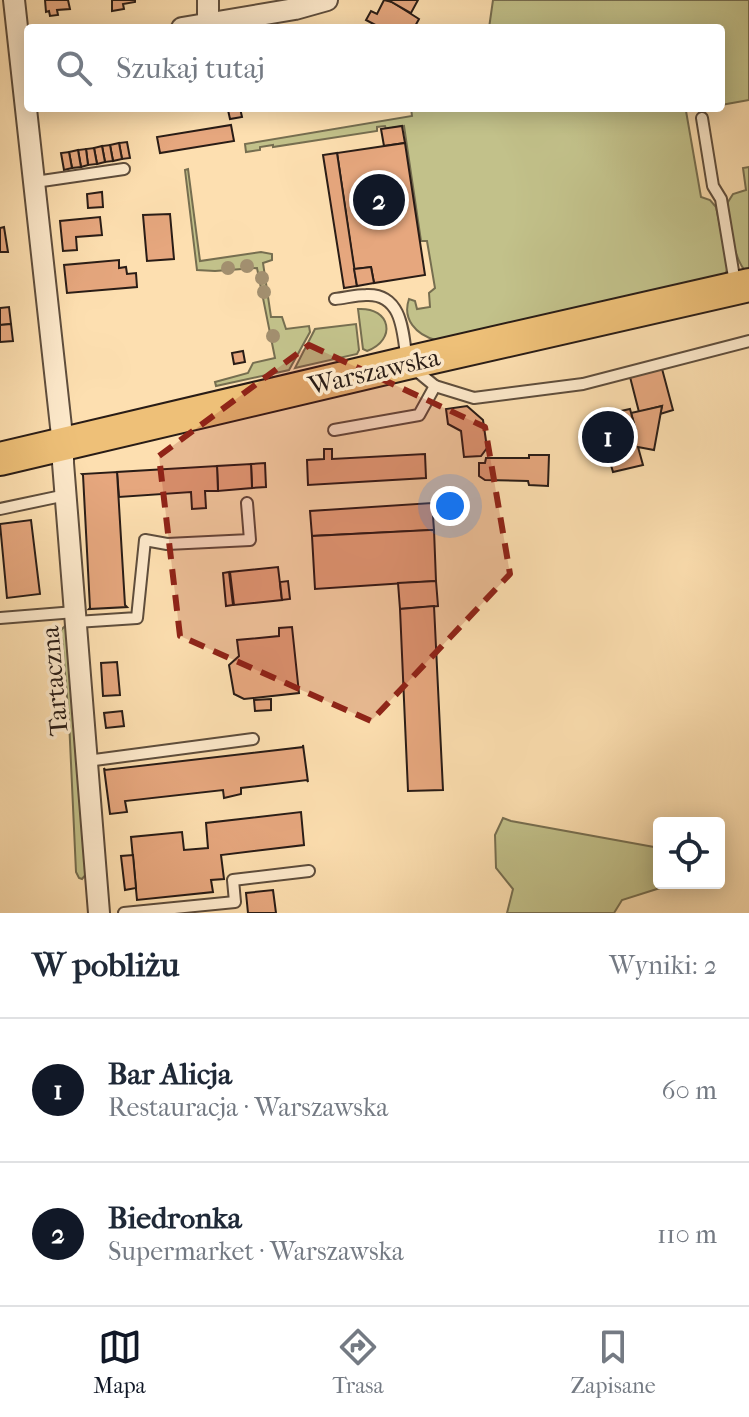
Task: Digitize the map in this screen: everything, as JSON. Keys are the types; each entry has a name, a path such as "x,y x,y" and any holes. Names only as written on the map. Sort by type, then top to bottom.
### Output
{"main road":[{"name":"Warszawska","path":"0,459 743,287"}],"street":[{"name":"Tartaczna","path":"14,0 24,55"},
{"path":"208,0 208,23"},
{"path":"203,24 295,9 327,0"},
{"name":"Tartaczna","path":"29,112 63,445 99,913"}],"lane":[{"path":"702,118 713,186 721,199 743,287"},
{"path":"35,182 124,169"},
{"path":"335,299 378,296 393,306 398,313 407,363 435,386 474,398 583,384 749,341"},
{"path":"334,430 419,415 435,386"},
{"path":"0,509 66,495"},
{"path":"0,618 137,618 145,540 167,544 250,540 247,503"},
{"path":"87,761 253,739"},
{"path":"124,913 235,902 233,880 309,871"}],"highlighted area":[{"path":"309,345 485,427 510,574 371,721 180,636 159,456"}],"shaded area":[{"path":"493,0 749,0 749,100 725,104 725,24 490,24"},
{"path":"412,112 686,112 701,197 710,200 716,207 728,267 723,280 622,304 436,340 422,334 412,325 407,306 409,299 415,301 417,309 430,307 429,293 435,288 427,241 421,241 404,126 377,127 377,131 260,147 260,150 246,152 245,144 412,116"},
{"path":"749,167 749,275 736,252 727,206 733,194 746,190 743,168"},
{"path":"188,169 200,261 261,252 272,254 272,260 263,263 271,317 282,317 286,329 309,326 310,332 289,370 216,386 215,382 248,373 253,363 275,358 257,268 197,270 185,170"},
{"path":"358,309 378,313 386,325 383,340 367,351 363,349"},
{"path":"356,324 357,354 295,368 315,329"},
{"path":"67,624 88,872 82,879 76,872 69,720 62,638 57,634"},
{"path":"503,818 653,847 653,889 657,889 622,900 614,913 507,913 513,889 496,868 495,835"}],"building":[{"path":"45,0 68,0 70,9 57,10 58,15 50,16 49,11 46,12"},
{"path":"112,0 135,2 123,4 124,9 112,11"},
{"path":"384,0 419,19 416,24 374,24 366,20 371,11 377,14"},
{"path":"388,0 418,0 411,13"},
{"path":"228,112 241,112 242,117 230,119"},
{"path":"231,125 234,141 160,153 157,137"},
{"path":"402,126 405,143 384,146 381,129"},
{"path":"127,142 130,158 122,159 119,143"},
{"path":"119,143 122,159 113,161 110,145"},
{"path":"405,143 425,275 374,283 371,267 354,269 337,153"},
{"path":"110,145 113,161 105,162 102,146"},
{"path":"102,146 105,162 97,164 94,148"},
{"path":"94,148 97,164 88,165 86,149"},
{"path":"86,149 88,165 81,167 78,150"},
{"path":"78,150 81,167 72,168 69,152"},
{"path":"69,152 72,168 64,170 61,153"},
{"path":"337,153 357,286 344,288 323,155"},
{"path":"102,192 103,207 88,208 87,194"},
{"path":"170,214 174,259 147,261 143,215"},
{"path":"100,217 102,235 76,237 77,250 63,251 60,221"},
{"path":"4,227 8,252 0,252 0,228"},
{"path":"119,260 119,268 126,267 127,274 136,273 137,287 67,293 64,265"},
{"path":"371,267 374,283 357,286 354,269"},
{"path":"9,307 11,324 0,325 0,308"},
{"path":"11,324 13,341 0,342 0,325"},
{"path":"243,351 245,362 234,364 232,353"},
{"path":"661,365 673,410 660,414 662,406 639,412 629,373"},
{"path":"467,406 483,420 487,448 481,456 464,457 461,431 448,424 446,409"},
{"path":"662,406 654,450 638,447 643,465 613,472 604,438 636,431 631,413"},
{"path":"630,409 636,431 604,438 598,416"},
{"path":"324,449 332,449 332,459 425,454 426,478 308,485 307,460 324,459"},
{"path":"529,455 549,455 548,486 529,485 528,481 485,480 479,476 479,463 485,463 486,458 529,458"},
{"path":"265,463 266,487 252,488 251,464"},
{"path":"251,464 252,488 218,491 217,466"},
{"path":"217,466 218,491 205,491 206,508 192,509 191,492 119,497 117,472"},
{"path":"117,472 127,607 89,609 82,474"},
{"path":"432,503 434,530 312,536 310,511"},
{"path":"31,520 40,594 7,598 0,524"},
{"path":"434,530 436,581 315,589 312,536"},
{"path":"278,567 282,600 234,605 230,572"},
{"path":"229,572 233,605 226,606 223,573"},
{"path":"288,581 290,599 282,600 280,582"},
{"path":"436,581 438,606 400,609 398,583"},
{"path":"434,606 443,790 408,791 400,609"},
{"path":"292,627 299,693 244,699 234,694 229,665 239,656 237,640 279,636 279,628"},
{"path":"117,662 120,695 103,696 101,663"},
{"path":"271,699 271,710 255,711 254,700"},
{"path":"122,711 124,726 106,728 104,713"},
{"path":"303,745 308,782 241,788 241,794 224,798 223,790 125,801 127,812 110,814 104,768"},
{"path":"301,812 304,845 221,855 224,879 211,880 213,892 137,900 131,837 182,832 184,850 208,848 206,823"},
{"path":"133,855 136,888 125,890 121,856"},
{"path":"273,890 276,913 248,913 246,893"}],"place":[{"name":"Biedronka","path":"379,200"},
{"name":"Bar Alicja","path":"608,437"}]}
